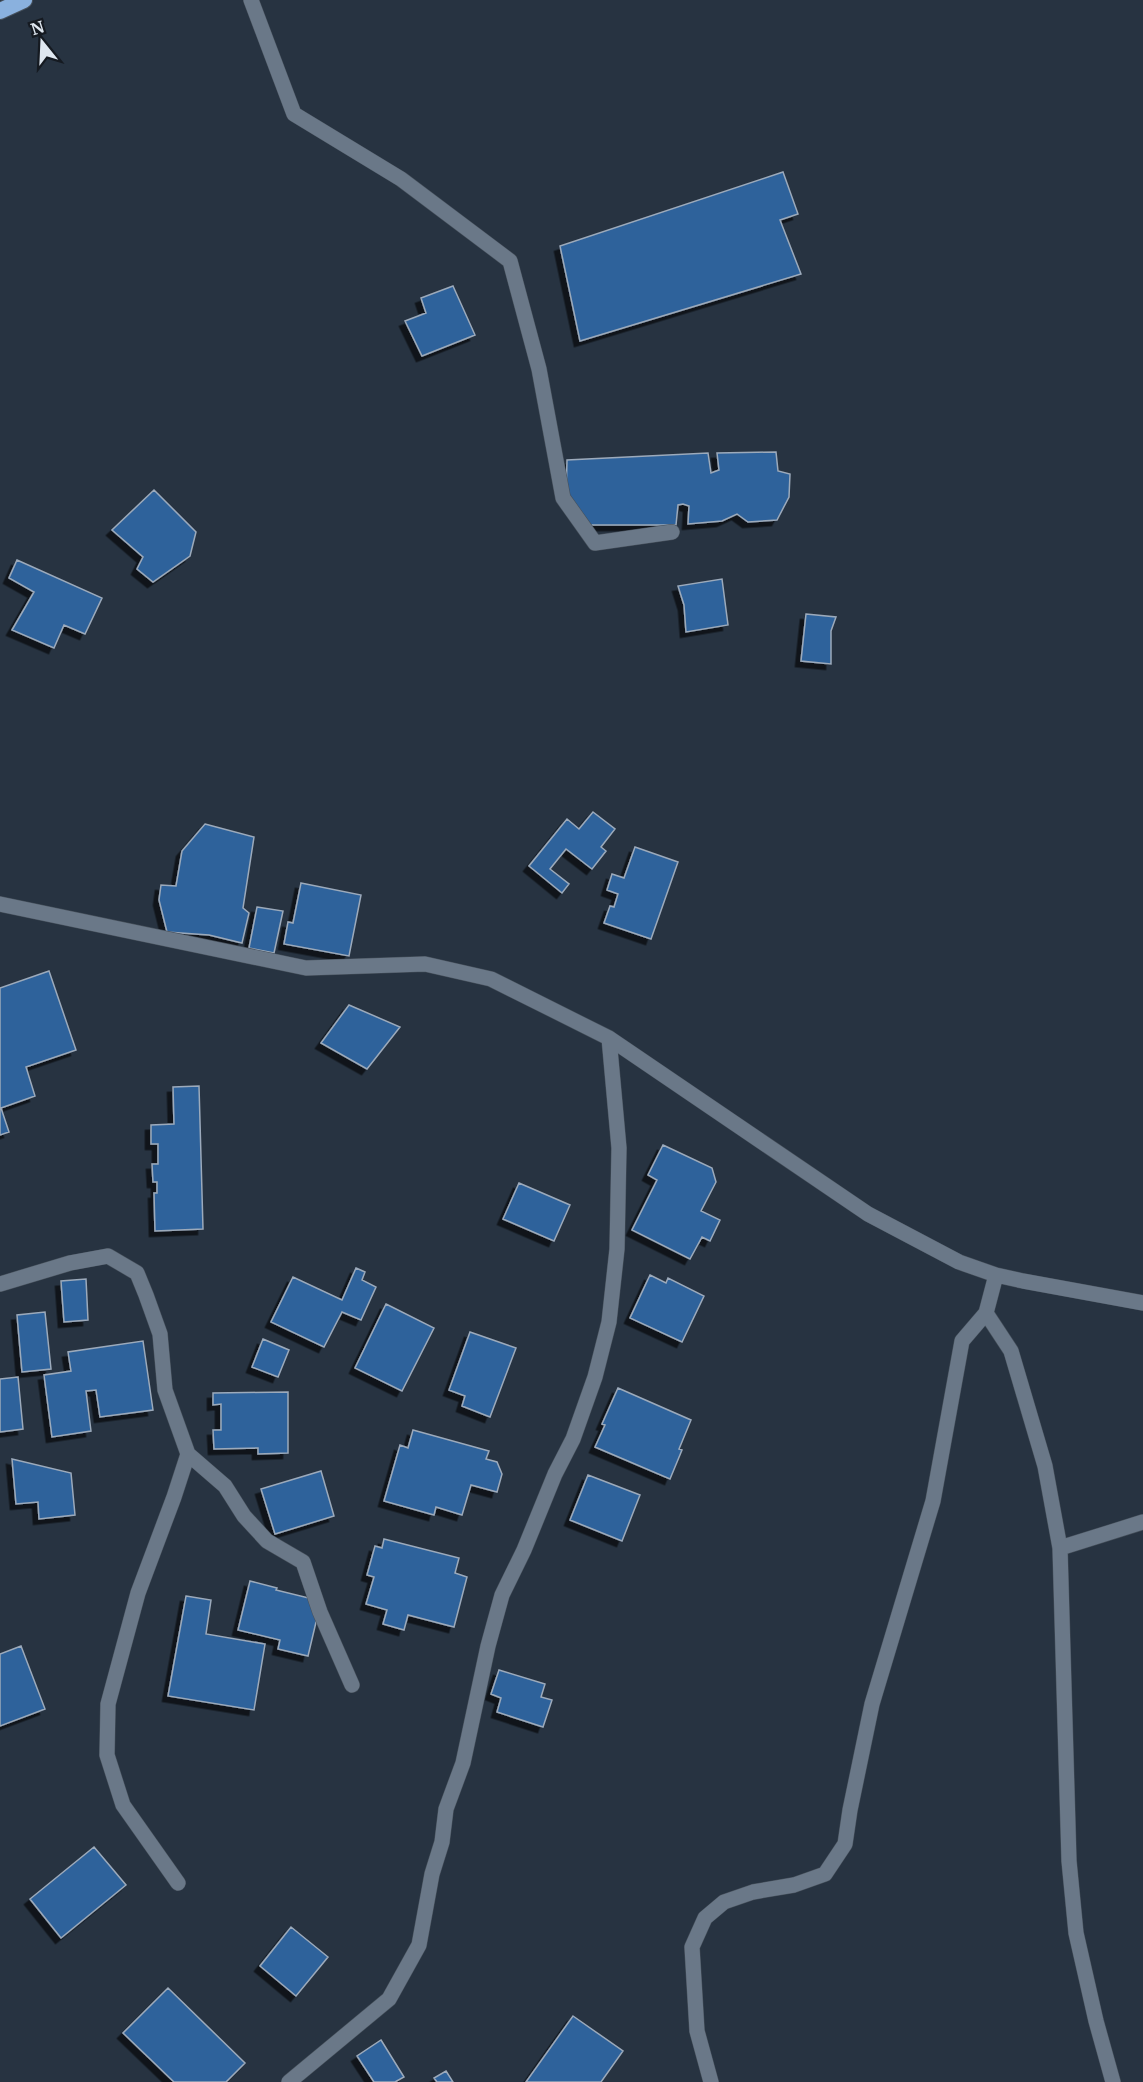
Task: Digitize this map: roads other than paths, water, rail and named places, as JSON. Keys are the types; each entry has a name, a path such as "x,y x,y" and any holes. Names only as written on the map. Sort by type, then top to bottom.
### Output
{"highway":[{"path":"0,11 24,0"}],"street":[{"path":"251,0 294,114 401,179 510,261 539,369 562,498 595,543 672,532"},
{"path":"0,904 306,968 425,964 491,979 609,1038 868,1214 959,1262 996,1275 1143,1303"},
{"path":"289,2082 389,1999 419,1945 432,1874 442,1842 446,1809 464,1763 488,1646 502,1595 524,1550 555,1474 573,1439 595,1377 609,1322 617,1249 619,1148 609,1038"},
{"path":"0,1284 70,1263 108,1256 137,1273 160,1334 165,1390 188,1454 225,1486 244,1516 267,1541 303,1562 320,1612 352,1685"},
{"path":"711,2082 698,2031 692,1947 705,1918 724,1902 753,1892 794,1885 825,1874 845,1844 872,1704 933,1501 962,1341 986,1312 996,1275"},
{"path":"986,1312 1015,1361 1045,1466 1060,1548 1069,1862 1075,1923 1096,2021 1113,2082"},
{"path":"178,1883 123,1805 107,1755 108,1704 138,1593 188,1454"},
{"path":"1060,1548 1143,1522"}]}
